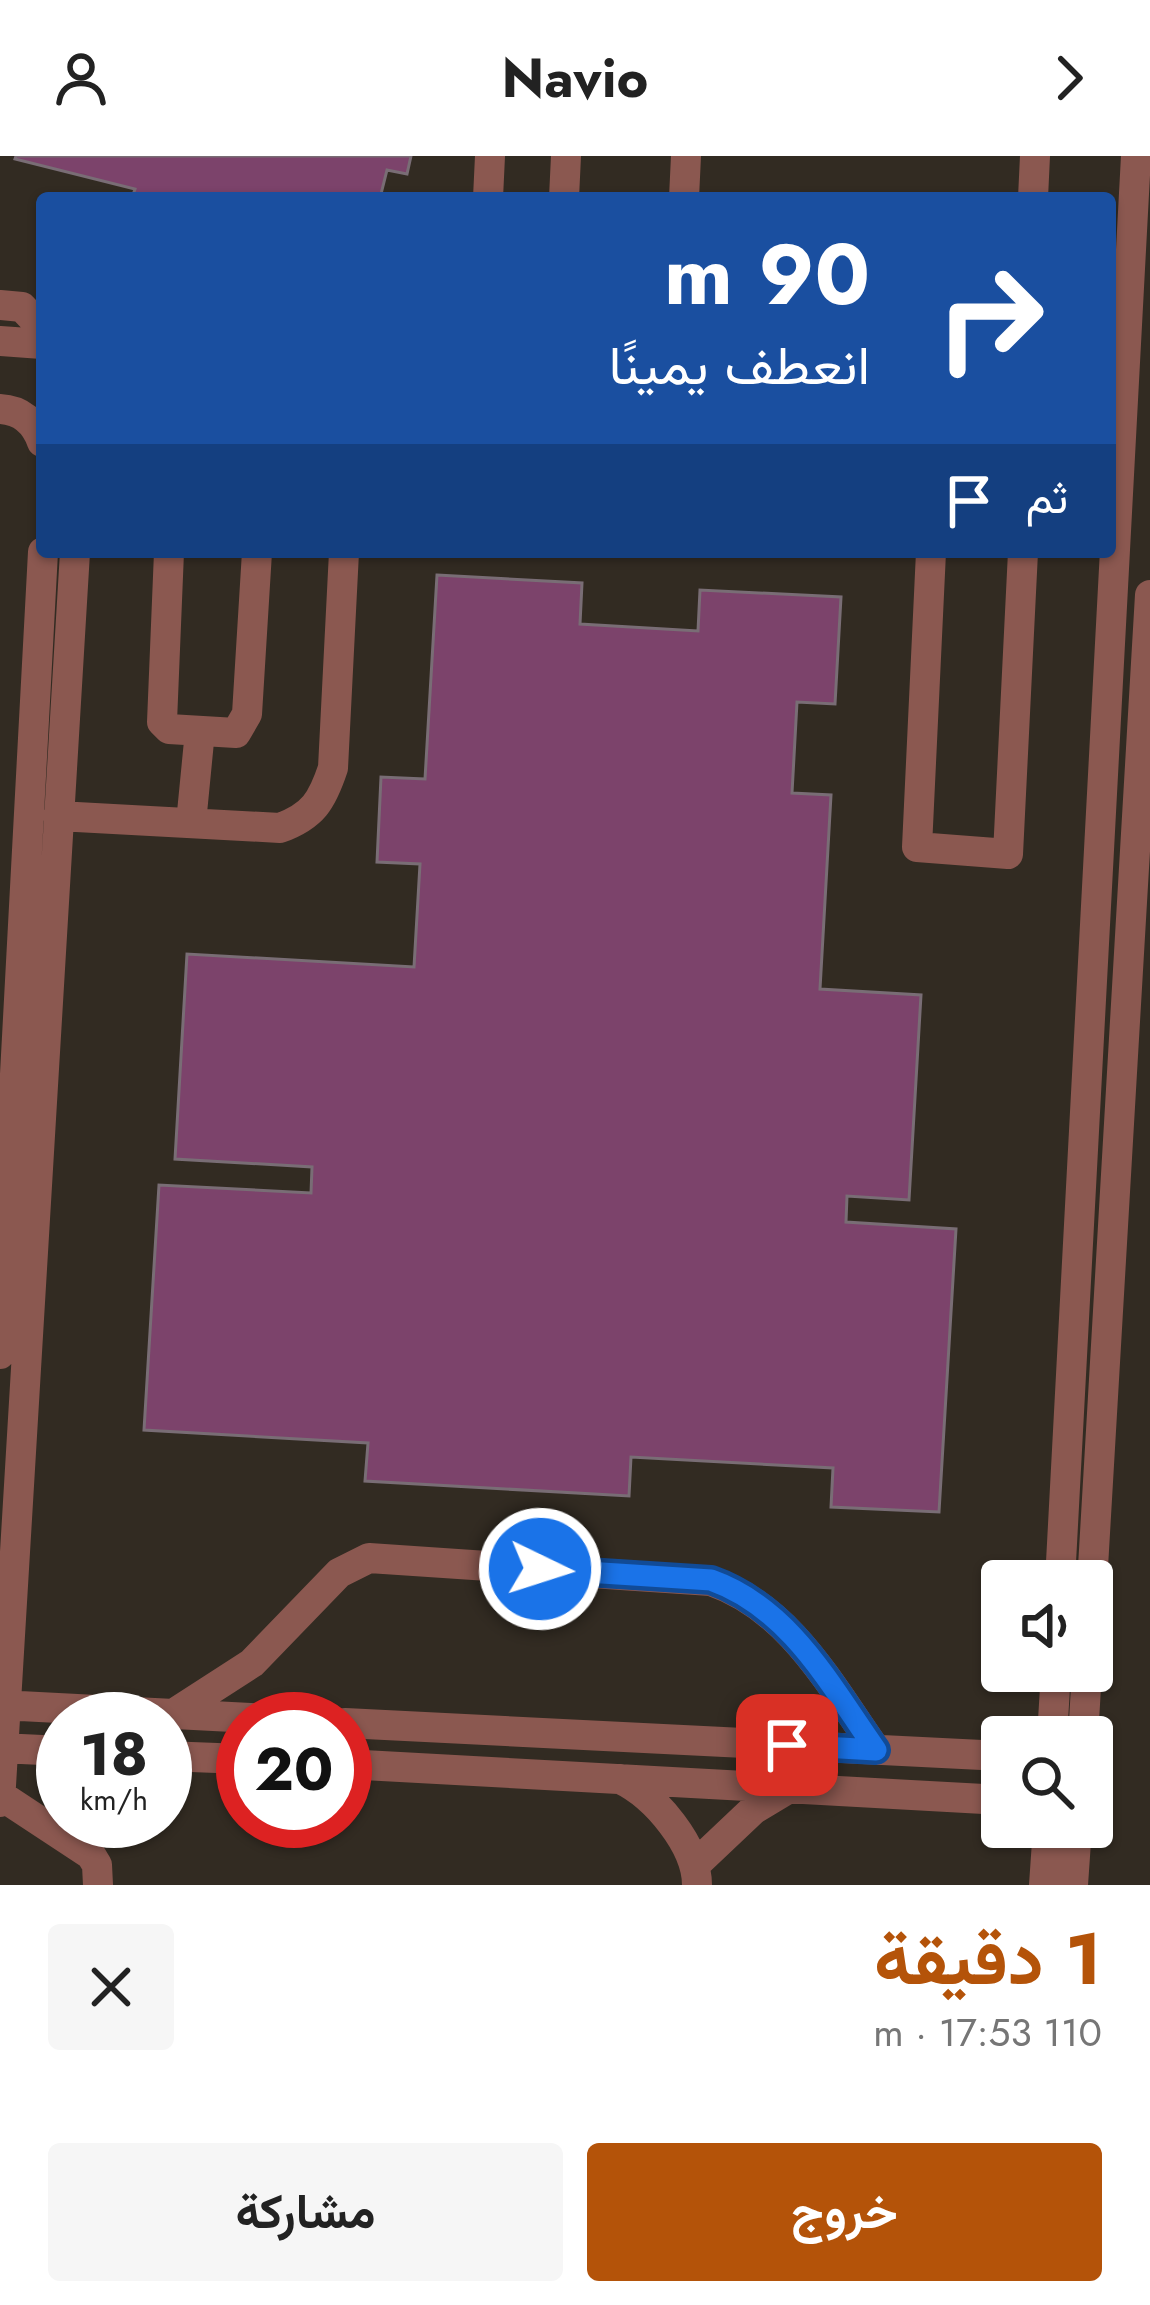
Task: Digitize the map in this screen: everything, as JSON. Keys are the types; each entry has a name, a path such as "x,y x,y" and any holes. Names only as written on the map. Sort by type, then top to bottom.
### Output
{"lane":[{"path":"488,192 490,156"},
{"path":"564,192 566,156"},
{"path":"684,192 686,156"},
{"path":"1033,192 1035,156"},
{"path":"1061,1560 1098,840 1127,414 1136,156"},
{"path":"0,340 36,343"},
{"path":"0,409 16,410 36,428"},
{"path":"0,1354 43,558"},
{"path":"75,558 58,816 19,1054 0,1799 92,1855 98,1885"},
{"path":"169,558 162,722 170,729 236,733 244,725 257,558"},
{"path":"58,816 280,828 304,819 322,800 333,768 344,558"},
{"path":"931,558 917,847 1008,854 1023,558"},
{"path":"1094,1560 1140,955 1150,596"},
{"path":"190,823 200,731"},
{"path":"1098,840 1108,928 1116,944 1140,955"},
{"path":"192,1702 252,1663 340,1573 369,1558 711,1580 736,1589 787,1628 876,1750"},
{"path":"3,1705 36,1707"},
{"path":"372,1724 981,1755"},
{"path":"2,1748 36,1750"},
{"path":"372,1765 981,1799"},
{"path":"615,1777 655,1803 697,1874 753,1810 793,1786"},
{"path":"1044,1885 1047,1848"},
{"path":"1073,1885 1076,1848"}],"building":[{"path":"411,156 407,174 387,170 382,192 134,192 15,159"},
{"path":"437,575 582,583 580,624 698,631 700,590 841,597 835,704 797,702 792,793 831,795 820,989 921,995 909,1200 847,1196 846,1222 956,1229 939,1512 831,1507 833,1468 631,1457 629,1496 365,1481 368,1443 144,1430 159,1185 311,1193 312,1167 175,1159 187,954 414,967 420,864 377,862 381,777 425,779"}],"route":[{"path":"540,1569 711,1580 736,1589 760,1606 808,1654 876,1750 787,1745"}]}
